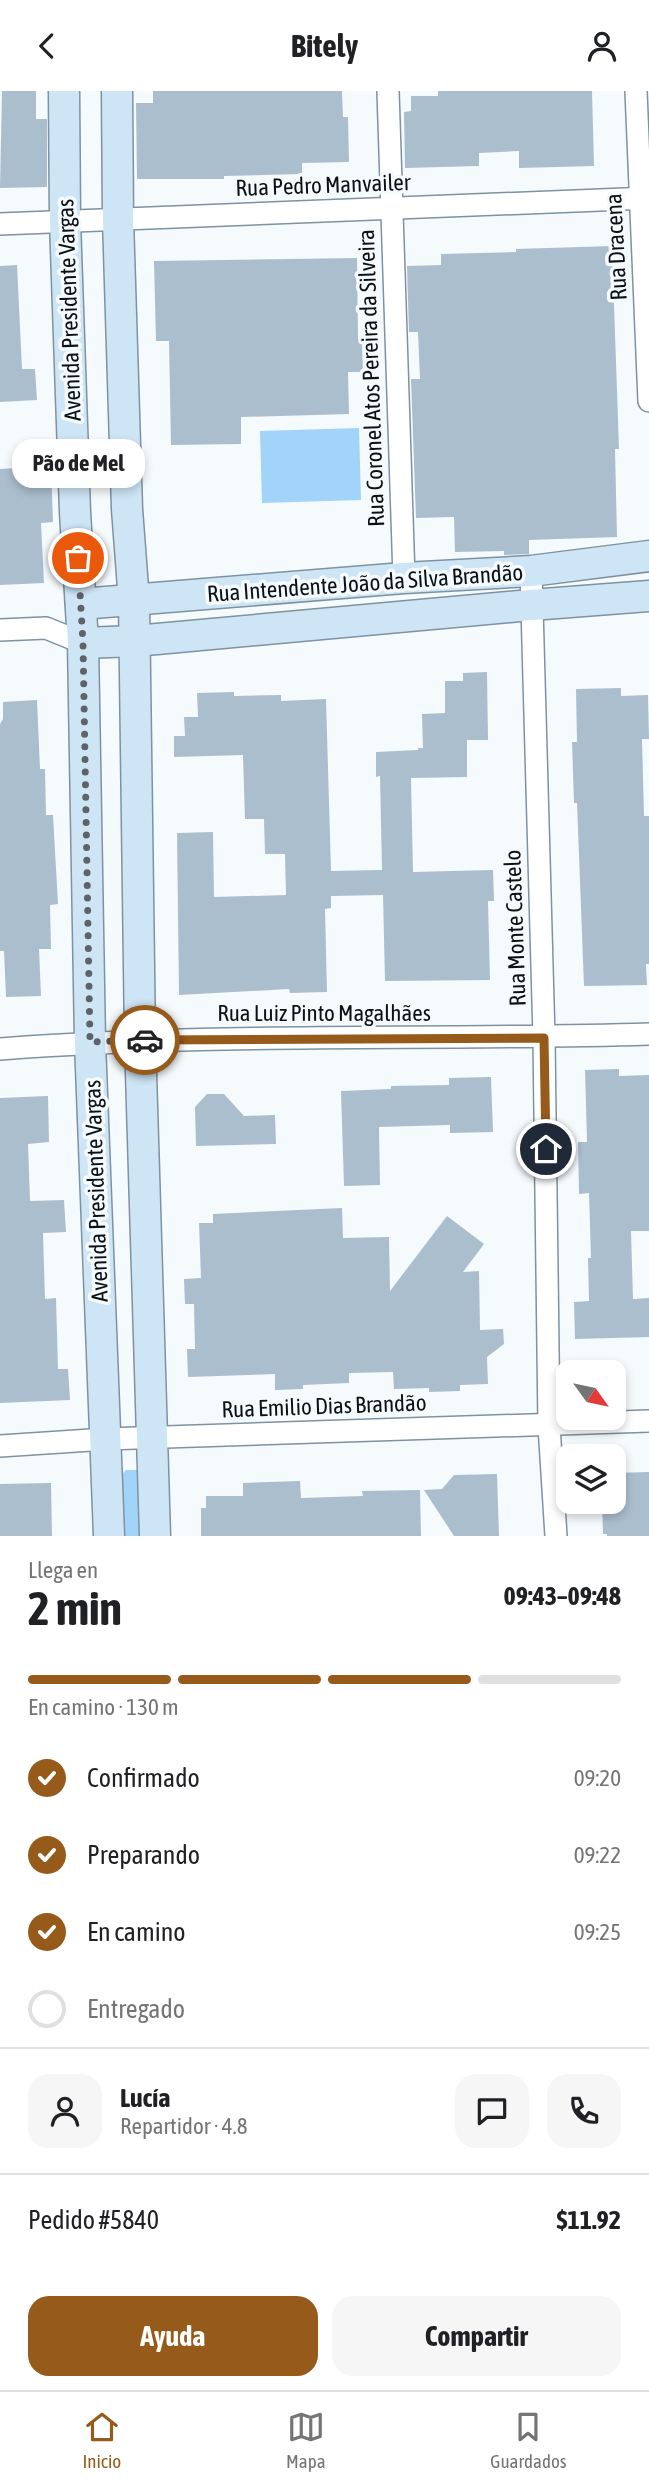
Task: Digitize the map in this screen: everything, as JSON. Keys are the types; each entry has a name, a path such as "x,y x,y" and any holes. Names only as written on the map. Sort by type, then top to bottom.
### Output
{"main road":[{"name":"Avenida Presidente Vargas","path":"64,91 65,221 83,643 90,1042 109,1536"},
{"path":"117,91 127,509 134,601 139,1040 155,1536"},
{"name":"Rua Intendente João da Silva Brandão","path":"81,604 404,578 531,571 649,556"},
{"name":"Rua Intendente João da Silva Brandão","path":"83,643 135,641 649,597"}],"street":[{"name":"Rua Coronel Atos Pereira da Silveira","path":"388,91 404,578"},
{"name":"Rua Dracena","path":"636,91 644,198 649,401"},
{"name":"Rua Pedro Manvailer","path":"0,224 644,198"},
{"name":"Rua Monte Castelo","path":"531,571 544,1038 549,1426 556,1536"},
{"path":"46,628 81,604"},
{"path":"0,630 46,628 83,643"},
{"name":"Rua Luiz Pinto Magalhães","path":"0,1049 139,1040 544,1038 649,1034"},
{"name":"Rua Emilio Dias Brandão","path":"0,1446 153,1437 649,1421"}],"shaded area":[{"path":"359,428 361,500 262,503 260,431"},
{"path":"126,1470 137,1470 148,1475 155,1536 121,1536 118,1478"}],"building":[{"path":"2,91 36,91 36,119 47,119 47,187 0,188"},
{"path":"153,91 342,91 343,117 348,117 349,162 302,163 302,174 224,176 224,179 137,179 136,103 153,103"},
{"path":"438,91 592,91 594,166 519,168 519,151 479,153 479,166 405,168 404,112 411,111 411,96 438,96"},
{"path":"612,246 619,449 615,449 617,537 529,540 529,554 504,555 504,551 455,552 454,517 416,518 411,379 420,379 418,332 409,332 407,266 441,265 441,254"},
{"path":"357,258 358,338 362,338 363,372 348,372 349,414 241,417 241,444 171,445 169,341 156,341 154,261"},
{"path":"17,265 22,369 35,369 37,400 0,402 0,266"},
{"path":"51,466 53,522 41,523 44,583 0,585 0,469"},
{"path":"487,672 488,740 467,740 467,777 411,778 413,872 493,870 494,901 488,901 490,980 385,981 383,895 331,896 331,908 325,909 327,992 290,993 289,989 179,995 177,833 213,832 214,897 286,895 285,854 265,854 264,819 245,819 243,755 174,757 174,736 185,736 184,717 198,717 197,693 234,692 234,696 281,695 281,701 326,699 331,871 382,870 380,776 376,777 376,752 423,748 422,714 445,713 445,681 463,681 463,673"},
{"path":"621,688 621,696 648,695 649,739 642,739 644,816 649,816 647,985 584,986 572,742 577,742 576,689"},
{"path":"37,700 40,769 45,769 46,815 53,815 58,904 50,905 51,949 39,949 41,996 6,997 4,951 0,951 0,724 3,719 3,702"},
{"path":"619,1069 619,1076 649,1075 649,1231 631,1231 633,1299 649,1298 649,1337 575,1339 574,1302 589,1301 588,1258 591,1258 589,1193 579,1194 578,1142 587,1142 585,1070"},
{"path":"491,1077 493,1132 450,1133 450,1125 379,1127 380,1185 344,1186 341,1091 391,1089 391,1086 449,1085 449,1078"},
{"path":"207,1094 224,1094 244,1116 275,1115 276,1144 196,1146 195,1107"},
{"path":"48,1096 49,1142 28,1144 30,1201 64,1200 66,1232 43,1233 45,1299 56,1298 58,1369 68,1369 70,1400 0,1403 0,1098"},
{"path":"342,1208 343,1238 389,1237 390,1291 447,1216 484,1244 463,1272 479,1271 480,1330 503,1329 504,1344 487,1357 488,1384 460,1385 460,1391 429,1392 429,1388 394,1389 393,1372 349,1373 349,1383 303,1385 303,1389 275,1390 275,1374 188,1377 187,1349 195,1349 194,1304 185,1304 184,1279 201,1278 199,1223 213,1223 213,1214"},
{"path":"649,1472 649,1536 603,1534 602,1514 626,1514 626,1473"},
{"path":"497,1474 499,1536 454,1536 424,1490 442,1489 454,1475"},
{"path":"300,1481 301,1498 363,1496 362,1491 420,1490 421,1536 201,1536 201,1508 206,1508 206,1496 243,1496 243,1483"},
{"path":"51,1483 52,1536 0,1536 0,1484"}],"way so far":[{"path":"78,558 83,643 90,1042 145,1040"}],"place":[{"name":"Pão de Mel","path":"78,558"}],"route":[{"path":"145,1040 544,1038 546,1149"}]}
